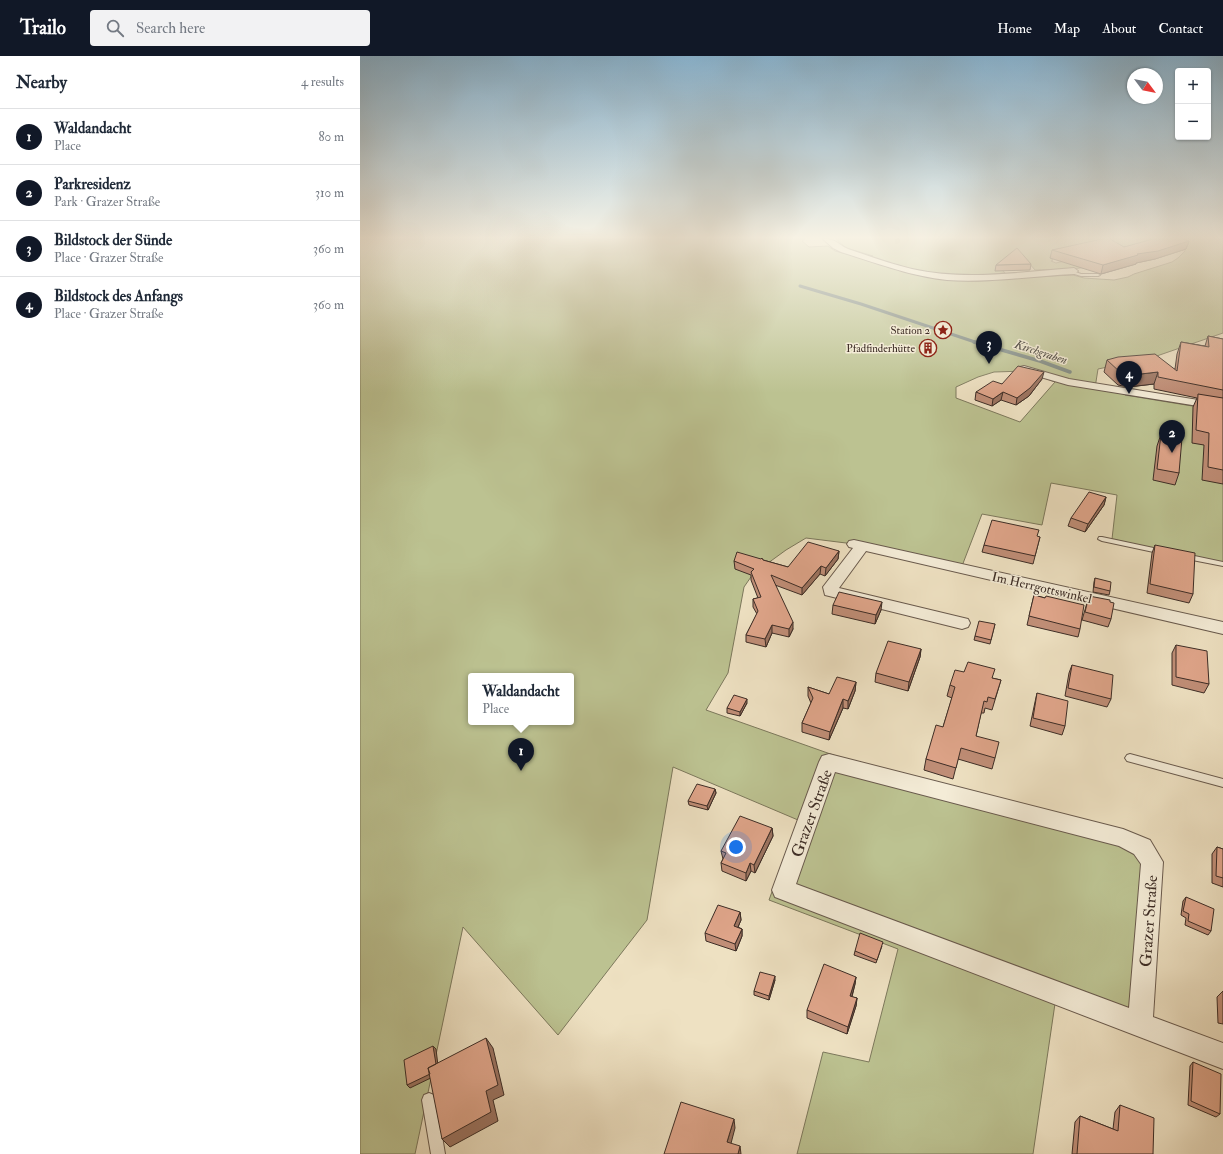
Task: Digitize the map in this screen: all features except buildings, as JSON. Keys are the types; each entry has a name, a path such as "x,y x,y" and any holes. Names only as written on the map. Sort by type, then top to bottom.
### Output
{"street":[{"path":"1024,369 1068,382 1223,407"},
{"name":"Im Herrgottswinkel","path":"962,622 831,591 831,587 858,545 1223,628"},
{"name":"Grazer Straße","path":"1140,1025 1152,862 1142,847 1123,838 829,762 783,890 1140,1025 1223,1056"}],"lane":[{"path":"1102,539 1223,564"},
{"path":"1130,758 1223,783"},
{"path":"429,1100 438,1154"}],"green space":[{"path":"360,290 1223,290 1223,333 1151,358 1098,369 1095,388 1126,393 1125,395 1223,411 1223,564 1112,539 1117,495 1051,483 1042,525 982,514 962,566 854,544 806,538 786,550 753,574 744,587 728,673 706,710 921,786 1122,842 1146,863 1134,1017 1057,990 1033,1154 797,1154 823,1052 869,1062 898,949 769,900 798,820 673,767 647,920 558,1035 463,927 415,1154 360,1154","holes":["1026,371 1055,382 1020,422 956,398 956,387 978,377 994,372"]}],"waterway":[{"name":"Kirchgraben","path":"814,290 861,304 978,343"},
{"name":"Kirchgraben","path":"974,342 1040,361 1070,372"}],"place":[{"name":"Station 2","path":"943,330"},
{"name":"Pfadfinderhütte","path":"928,348"},
{"name":"Bildstock der Sünde","path":"989,364"},
{"name":"Bildstock des Anfangs","path":"1129,394"},
{"name":"Parkresidenz","path":"1172,453"},
{"name":"Waldandacht","path":"521,771"}]}
